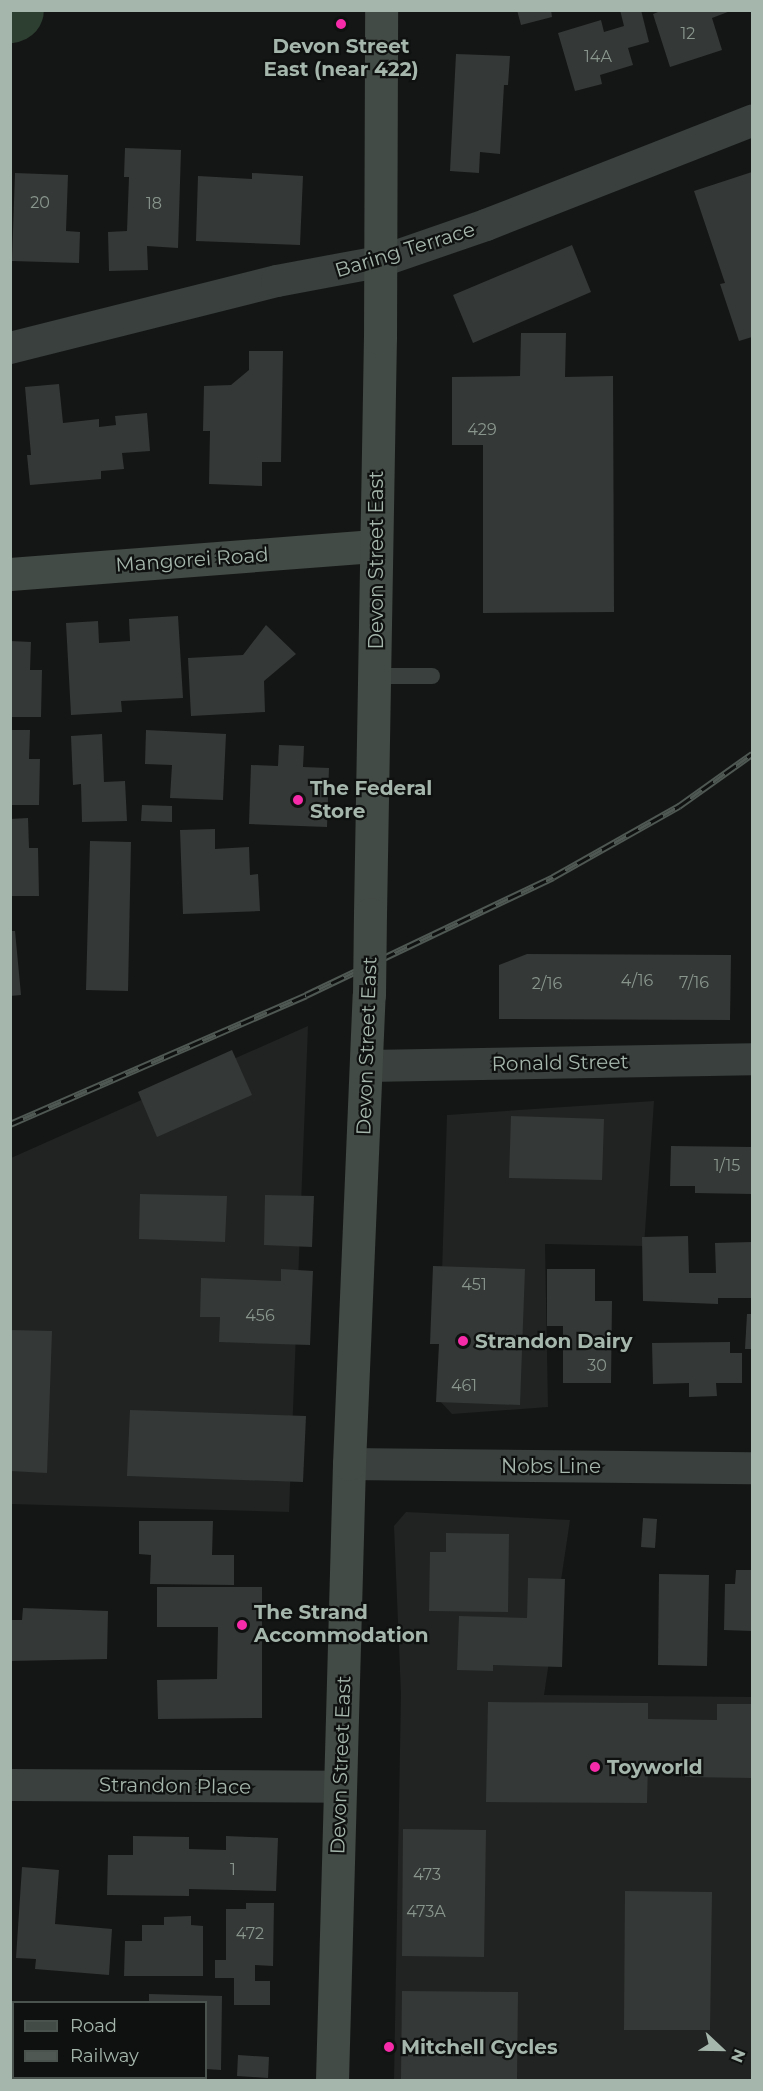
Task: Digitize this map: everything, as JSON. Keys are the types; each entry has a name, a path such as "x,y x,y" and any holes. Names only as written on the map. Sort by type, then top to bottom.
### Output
{"main road":[{"name":"Devon Street East","path":"333,2080 349,1464 368,1066 376,676 374,546 381,10"},
{"name":"Mangorei Road","path":"10,574 374,546"}],"street":[{"name":"Baring Terrace","path":"10,348 277,281 379,262 486,225 753,121"},
{"name":"Ronald Street","path":"368,1066 753,1059"},
{"name":"Nobs Line","path":"349,1464 753,1468"},
{"name":"Strandon Place","path":"10,1785 340,1787"}],"lane":[{"path":"376,676 432,676"}],"shaded area":[{"path":"308,1026 289,1512 11,1504 11,1158"},
{"path":"654,1101 644,1246 545,1244 548,1407 452,1414 438,1399 447,1115"},
{"path":"406,1512 570,1520 544,1695 752,1697 752,2080 394,2080 401,1694 394,1526"}],"building":[{"path":"517,10 551,10 552,17 521,25"},
{"path":"620,10 641,10 649,42 628,48 633,65 600,75 602,84 575,91 558,33 601,20 604,32 624,26"},
{"path":"663,10 733,10 712,18 722,50 670,67 653,14"},
{"path":"456,54 510,56 508,85 504,85 500,154 480,152 479,173 450,171"},
{"path":"125,148 181,150 178,248 147,246 148,270 109,271 108,232 127,231 129,177 124,177"},
{"path":"752,172 752,337 739,341 720,284 725,283 694,191"},
{"path":"15,173 68,175 66,231 80,232 79,263 12,261"},
{"path":"252,173 303,176 300,245 196,241 198,176 252,179"},
{"path":"572,245 591,292 473,343 453,295"},
{"path":"521,333 566,333 565,377 613,376 614,612 483,613 483,445 452,445 452,377 520,376"},
{"path":"249,351 283,351 281,462 262,462 262,486 209,484 210,431 203,431 204,386 231,385 249,370"},
{"path":"59,384 63,423 99,419 99,427 116,425 115,416 147,413 150,451 122,453 124,469 101,471 101,479 30,485 27,455 31,455 25,387"},
{"path":"178,616 183,698 121,701 122,712 71,715 66,623 98,621 99,643 130,641 129,619"},
{"path":"266,625 296,654 264,681 265,712 191,716 188,658 243,655"},
{"path":"10,641 31,642 30,670 42,670 41,717 10,717"},
{"path":"10,730 30,730 29,759 40,759 39,805 10,805"},
{"path":"146,730 226,734 223,800 170,798 172,765 145,764"},
{"path":"102,734 104,782 125,781 127,821 82,822 81,784 73,785 71,736"},
{"path":"279,745 304,746 303,767 329,768 327,827 249,824 251,765 278,766"},
{"path":"142,805 172,806 172,822 141,821"},
{"path":"28,818 29,848 38,848 39,896 10,896 10,819"},
{"path":"215,829 215,849 249,847 250,875 258,874 260,911 183,914 180,830"},
{"path":"90,841 131,842 128,991 86,990"},
{"path":"10,931 15,931 21,995 10,996"},
{"path":"527,954 731,955 730,1020 499,1019 499,965"},
{"path":"232,1050 252,1095 157,1137 138,1092"},
{"path":"511,1116 604,1119 602,1180 509,1178"},
{"path":"671,1146 752,1147 752,1194 695,1193 695,1186 670,1186"},
{"path":"140,1194 227,1196 225,1242 139,1239"},
{"path":"265,1195 314,1196 312,1247 264,1245"},
{"path":"688,1236 689,1273 716,1273 715,1243 752,1242 752,1298 718,1298 718,1304 643,1301 642,1237"},
{"path":"433,1266 525,1269 520,1405 436,1402 439,1344 430,1344"},
{"path":"281,1269 313,1271 310,1345 219,1342 220,1317 200,1317 201,1278 281,1281"},
{"path":"547,1269 595,1269 595,1301 612,1301 611,1383 563,1383 563,1326 547,1326"},
{"path":"747,1314 752,1314 752,1349 745,1349"},
{"path":"10,1330 52,1331 47,1473 10,1471"},
{"path":"730,1342 730,1353 742,1353 742,1383 716,1383 717,1396 689,1397 689,1383 653,1384 652,1343"},
{"path":"130,1410 306,1416 303,1482 127,1476"},
{"path":"643,1518 657,1519 655,1548 641,1547"},
{"path":"139,1521 213,1521 212,1555 234,1555 234,1585 150,1584 151,1555 139,1554"},
{"path":"446,1533 509,1534 508,1612 429,1611 430,1552 446,1552"},
{"path":"736,1570 752,1570 752,1631 724,1630 725,1584 735,1584"},
{"path":"659,1574 709,1575 707,1666 658,1665"},
{"path":"528,1578 565,1579 562,1667 493,1665 493,1671 457,1670 459,1616 527,1618"},
{"path":"157,1587 262,1587 262,1718 158,1719 157,1680 217,1679 218,1627 157,1627"},
{"path":"23,1608 108,1611 107,1659 10,1661 10,1620 22,1620"},
{"path":"488,1702 648,1703 648,1719 717,1720 717,1704 752,1704 752,1778 685,1777 685,1764 648,1763 647,1803 486,1802"},
{"path":"403,1829 486,1830 484,1957 402,1956"},
{"path":"133,1836 189,1837 189,1849 226,1850 226,1836 278,1838 276,1891 189,1889 189,1896 107,1895 108,1855 133,1855"},
{"path":"22,1867 59,1870 55,1924 112,1929 109,1975 35,1969 36,1959 16,1958"},
{"path":"625,1891 712,1892 710,2030 624,2030"},
{"path":"246,1903 274,1903 273,1966 255,1965 255,1981 270,1981 270,2005 234,2005 234,1978 215,1978 215,1960 226,1960 226,1909 246,1909"},
{"path":"191,1916 191,1925 203,1926 203,1976 124,1976 125,1941 142,1941 142,1925 164,1925 164,1917"},
{"path":"402,1991 518,1992 517,2080 401,2080"},
{"path":"149,1994 222,1996 221,2070 207,2069 207,2001 149,2001"},
{"path":"238,2055 269,2057 268,2078 237,2076"}],"railway":[{"path":"10,1124 306,995 553,877 679,806 752,754"}],"place":[{"name":"Devon Street East (near 422)","path":"341,24"},
{"name":"The Federal Store","path":"298,800"},
{"name":"Strandon Dairy","path":"463,1341"},
{"name":"The Strand Accommodation","path":"242,1625"},
{"name":"Toyworld","path":"595,1767"},
{"name":"Mitchell Cycles","path":"389,2047"}]}
